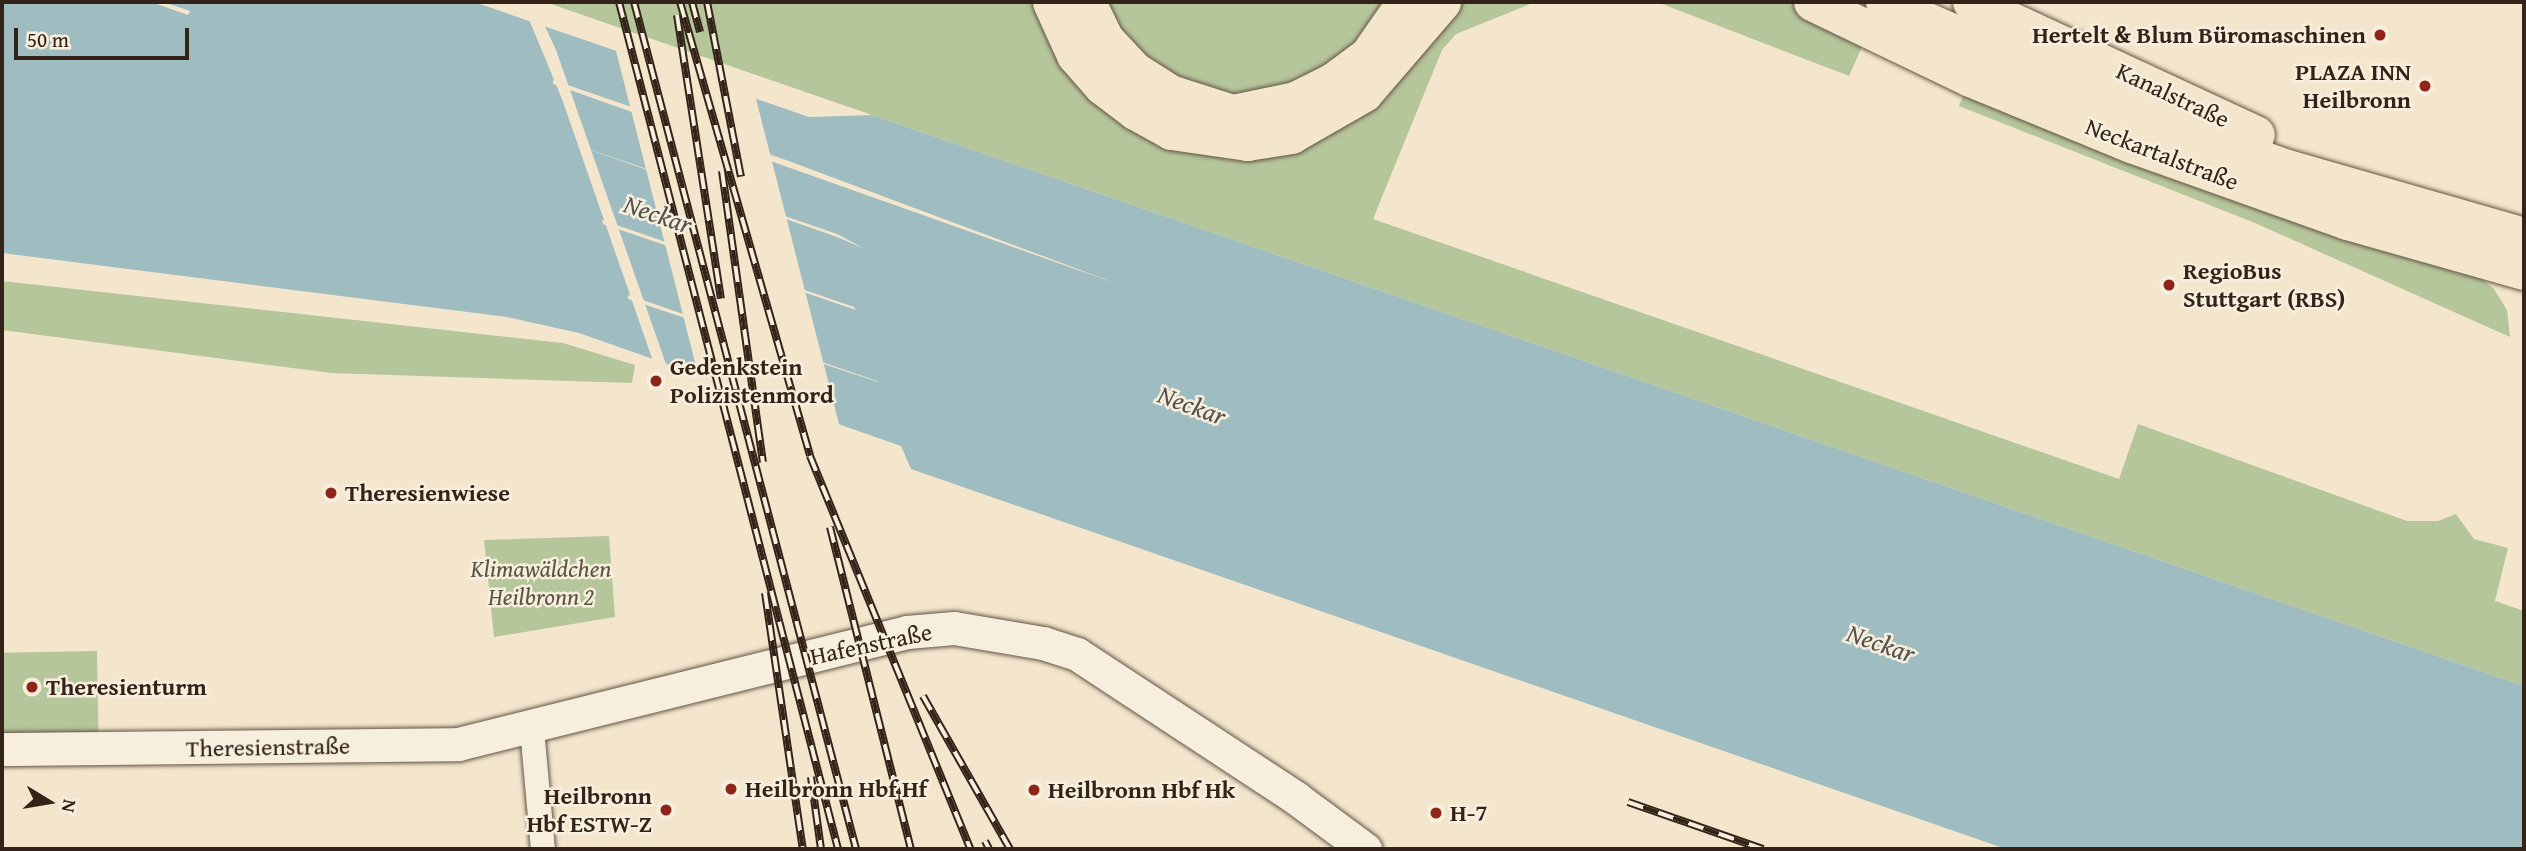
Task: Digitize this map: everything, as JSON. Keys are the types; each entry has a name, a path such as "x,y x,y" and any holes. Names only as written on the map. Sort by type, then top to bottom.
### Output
{"main road":[{"path":"1051,2 1075,55 1102,86 1135,111 1171,131 1247,142 1290,135 1364,93 1442,2"},
{"path":"1087,2 1105,39 1134,70 1170,93 1233,113 1295,100 1333,81 1368,55 1405,2"},
{"name":"Neckartalstraße","path":"1812,2 1970,78 2131,144 2347,221 2524,271"},
{"name":"Neckartalstraße","path":"1884,2 2141,115 2287,168 2374,190 2524,236"},
{"name":"Kanalstraße","path":"1971,2 2374,190"},
{"name":"Hafenstraße","path":"532,729 907,632 954,628 998,634 1077,654 1296,798 1365,849"},
{"name":"Theresienstraße","path":"2,750 458,744 532,729"}],"street":[{"path":"532,729 543,849"}],"green space":[{"path":"545,2 1535,2 1456,34 1442,50 1373,219 2119,479 2138,424 2407,521 2438,521 2456,514 2474,539 2508,548 2495,601 2524,611 2524,686"},
{"path":"1657,2 1882,2 1849,76"},
{"path":"1965,91 2463,263 2494,289 2507,310 2510,337 2255,223 1959,106"},
{"path":"2,281 563,343 635,365 632,383 331,373 2,330"},
{"name":"Klimawäldchen Heilbronn 2","path":"609,536 615,617 494,637 484,540"},
{"path":"97,651 98,732 3,734 2,653"}],"water":[{"name":"Neckar","path":"2,2 151,2 188,15 190,11 163,2 474,2 809,117 872,115 2524,686 2524,849 2006,849 911,469 901,446 579,333 507,317 2,253","holes":["553,80 786,160 1123,286 553,84","565,141 837,234 865,249","602,220 854,307 856,310 603,224","628,295 878,382 628,299"]}],"pier":[{"path":"528,17 543,22 556,50 667,367 653,361 562,99"},
{"path":"615,47 755,95 840,428 699,378"}],"railway":[{"path":"619,2 838,849"},
{"path":"634,2 856,849"},
{"path":"680,2 810,456 970,849"},
{"path":"692,2 700,32"},
{"path":"707,2 741,177"},
{"path":"677,15 721,299"},
{"path":"722,171 763,462"},
{"path":"830,527 911,849"},
{"path":"765,593 803,849"},
{"path":"923,696 1010,849"},
{"path":"811,777 821,849"},
{"path":"1628,802 1763,849"},
{"path":"985,841 989,849"}],"place":[{"name":"Hertelt & Blum Büromaschinen","path":"2380,35"},
{"name":"PLAZA INN Heilbronn","path":"2425,86"},
{"name":"RegioBus Stuttgart (RBS)","path":"2169,285"},
{"name":"Gedenkstein Polizistenmord","path":"656,381"},
{"name":"Theresienwiese","path":"331,493"},
{"name":"Theresienturm","path":"32,687"},
{"name":"Heilbronn Hbf Hf","path":"731,789"},
{"name":"Heilbronn Hbf Hk","path":"1034,790"},
{"name":"Heilbronn Hbf ESTW-Z","path":"666,810"},
{"name":"H-7","path":"1436,813"}]}
